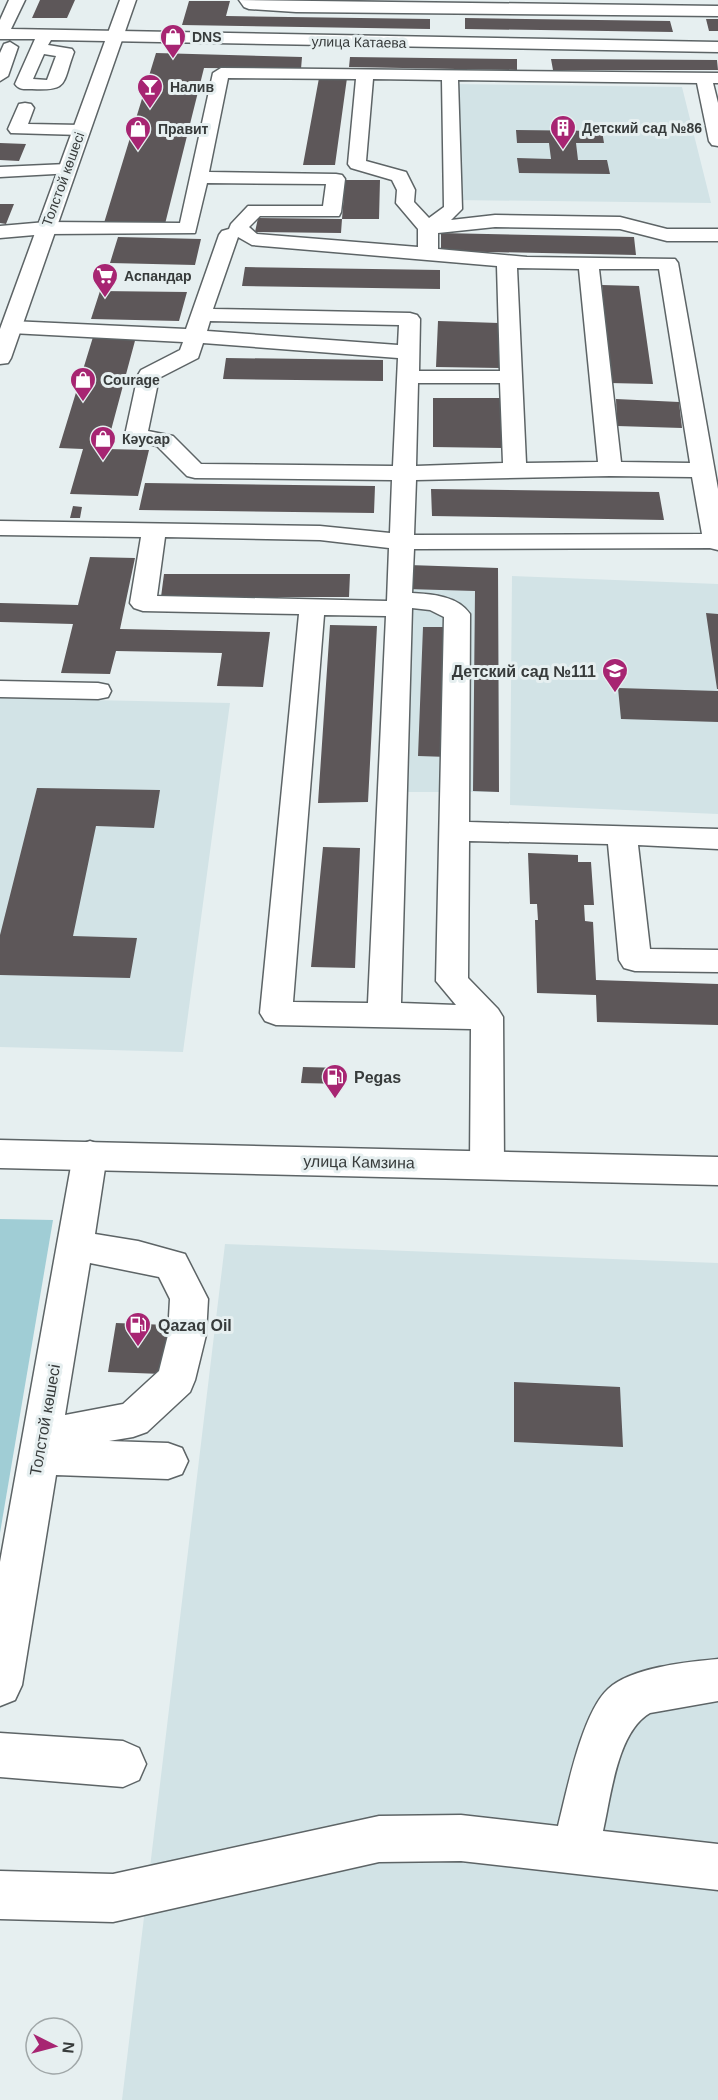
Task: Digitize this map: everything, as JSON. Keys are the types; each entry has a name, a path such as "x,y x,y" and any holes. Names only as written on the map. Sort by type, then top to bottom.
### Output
{"main road":[{"path":"0,76 4,17 17,0"},
{"name":"Толстой көшесі","path":"0,358 128,0"},
{"path":"247,0 249,4 447,21 690,10 718,11"},
{"path":"690,10 710,47"},
{"name":"улица Катаева","path":"4,38 42,42 114,36 337,42 447,21 538,45 710,47"},
{"path":"0,82 23,84 53,85 66,52 42,42 23,84"},
{"path":"334,74 337,42"},
{"path":"538,45 540,76"},
{"path":"188,229 221,73 711,78 718,141"},
{"path":"365,74 357,164 400,176 406,190 405,203 428,228 428,254"},
{"path":"428,228 453,209 450,75"},
{"path":"25,108 17,129 81,130"},
{"path":"0,172 67,169"},
{"path":"199,177 336,179 332,212 255,210 238,228 240,237 198,326 190,353 149,375 136,435 165,441 195,471 405,473 610,469 703,470"},
{"path":"428,228 495,222 620,223 667,235 718,235"},
{"path":"0,232 46,228 188,229 240,237 507,261 668,263"},
{"path":"0,528 320,533 403,542 716,542 668,263 667,235"},
{"path":"507,261 515,470"},
{"path":"588,263 610,469"},
{"path":"11,327 198,326 410,319 384,1015"},
{"path":"409,364 511,377"},
{"path":"154,530 143,603 312,607 433,603 449,607 457,614 452,981 487,1017 487,1165"},
{"path":"312,607 276,1013 487,1017"},
{"path":"0,689 98,691"},
{"path":"454,831 718,839"},
{"path":"622,835 635,960 718,961"},
{"name":"улица Камзина","path":"0,1154 718,1171"},
{"name":"Толстой көшесі","path":"0,1685 90,1155"},
{"path":"41,1447 86,1427 133,1420 176,1380 187,1335 189,1299 172,1265 138,1256 75,1246"},
{"path":"41,1447 168,1461"},
{"path":"576,1850 604,1736 624,1704 658,1689 718,1680"},
{"path":"0,1755 123,1764"},
{"path":"0,1895 113,1898 378,1839 461,1838 718,1867"}],"shaded area":[{"path":"453,84 682,87 711,203 455,200"},
{"path":"408,565 498,568 499,792 397,792"},
{"name":"Детский сад №111","path":"512,576 718,584 718,814 510,805"},
{"path":"0,698 230,703 183,1052 0,1047"},
{"path":"0,1219 53,1220 0,1533"},
{"path":"225,1244 718,1263 718,2100 122,2100"}],"building":[{"path":"40,0 75,0 67,18 32,18"},
{"path":"189,1 230,1 226,16 430,19 430,29 182,25"},
{"path":"465,18 670,21 673,32 465,29"},
{"path":"706,19 718,19 718,31 709,31"},
{"path":"156,53 302,57 301,69 204,68 165,224 104,223"},
{"path":"350,57 517,59 517,70 349,67"},
{"path":"551,59 717,60 718,70 553,70"},
{"path":"319,78 347,78 335,165 303,165"},
{"name":"Детский сад №86","path":"516,130 602,131 604,143 576,143 578,160 607,160 610,174 519,173 517,158 551,159 549,143 517,143"},
{"path":"0,143 26,144 19,161 0,160"},
{"path":"345,180 380,180 379,219 342,219"},
{"path":"0,204 14,204 6,224 0,223"},
{"path":"258,218 342,219 341,233 255,232"},
{"path":"441,233 634,237 636,255 441,251"},
{"path":"118,237 201,239 195,265 110,263"},
{"path":"245,267 440,270 440,289 242,286"},
{"path":"602,285 639,286 653,384 610,383"},
{"path":"100,291 187,292 179,321 91,319"},
{"path":"438,321 499,323 500,368 436,367"},
{"path":"93,337 136,337 106,449 149,450 138,496 70,494 83,449 59,448"},
{"path":"226,358 383,360 383,381 223,379"},
{"path":"433,398 500,398 503,448 433,447"},
{"path":"616,399 679,402 682,428 617,426"},
{"path":"145,483 375,486 374,513 139,510"},
{"path":"431,489 659,492 664,520 432,516"},
{"path":"73,506 82,507 80,518 70,518"},
{"path":"90,557 135,558 120,629 270,632 263,687 217,686 222,653 116,651 110,674 61,673 73,624 0,622 0,603 78,605"},
{"path":"408,565 498,568 499,792 473,791 475,591 407,589"},
{"path":"164,574 350,574 349,597 161,597"},
{"path":"706,613 718,614 718,689 717,689"},
{"path":"330,625 377,626 368,802 318,803"},
{"path":"423,627 451,627 448,757 418,756"},
{"path":"618,688 718,691 718,722 621,719"},
{"path":"37,788 160,790 154,828 96,826 73,936 137,938 130,978 0,975 0,935"},
{"path":"323,847 360,848 355,968 311,967"},
{"path":"528,853 578,855 578,862 591,862 594,905 584,905 585,921 593,922 596,980 718,984 718,1025 597,1022 596,995 537,993 535,920 538,920 537,904 530,904"},
{"path":"303,1067 343,1068 343,1084 301,1083"},
{"name":"Qazaq Oil","path":"116,1323 168,1325 162,1374 108,1372"},
{"path":"514,1382 620,1387 623,1447 514,1442"}],"place":[{"name":"DNS","path":"173,60"},
{"name":"Налив","path":"150,110"},
{"name":"Детский сад №86","path":"563,151"},
{"name":"Правит","path":"138,152"},
{"name":"Аспандар","path":"105,299"},
{"name":"Courage","path":"83,403"},
{"name":"Кәусар","path":"103,462"},
{"name":"Детский сад №111","path":"615,694"},
{"name":"Pegas","path":"335,1100"},
{"name":"Qazaq Oil","path":"138,1348"}]}
